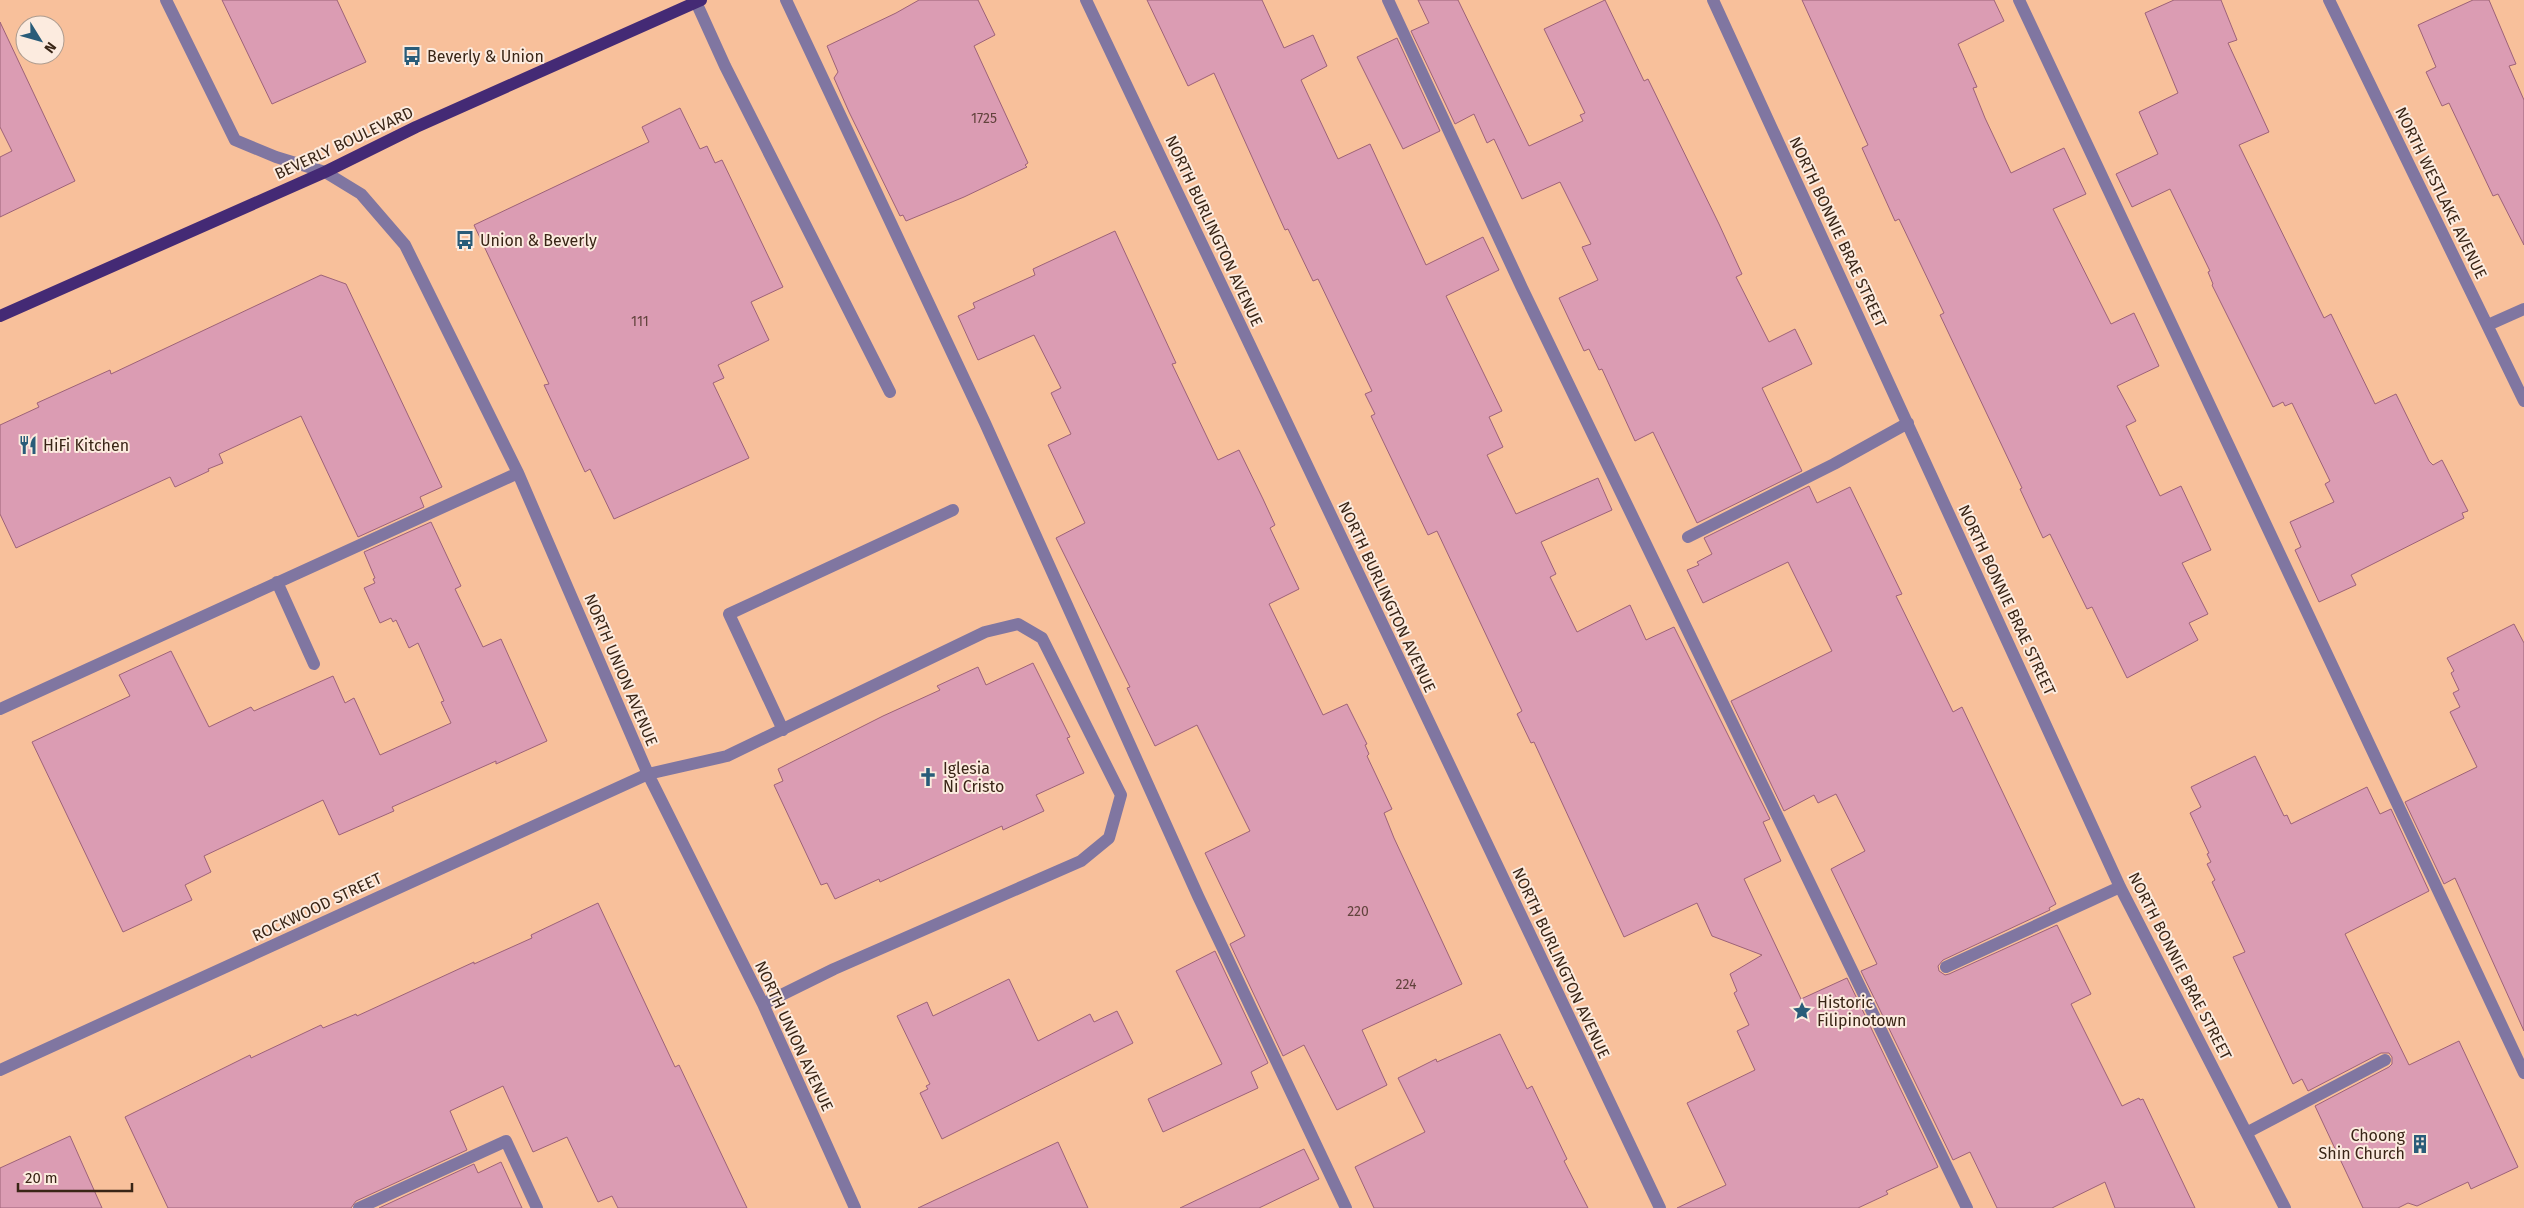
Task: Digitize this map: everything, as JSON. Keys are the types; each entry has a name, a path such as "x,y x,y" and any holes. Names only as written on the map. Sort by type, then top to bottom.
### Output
{"main road":[{"name":"BEVERLY BOULEVARD","path":"0,316 325,172 416,127 698,1"}],"street":[{"name":"NORTH UNION AVENUE","path":"166,0 236,140 276,158 325,172 360,194 405,244 518,473 648,774 763,1004 855,1208"},
{"path":"786,0 903,247 1198,896 1346,1208"},
{"name":"NORTH BURLINGTON AVENUE","path":"1086,0 1660,1208"},
{"path":"1388,0 1522,288 1968,1208"},
{"name":"NORTH BONNIE BRAE STREET","path":"1713,0 2120,887 2248,1132 2284,1208"},
{"path":"2019,0 2524,1074"},
{"name":"NORTH WESTLAKE AVENUE","path":"2329,0 2524,401"},
{"path":"698,1 725,66 890,392"},
{"path":"2488,325 2524,309"},
{"path":"1688,537 1834,464 1908,423"},
{"path":"0,709 518,473"},
{"path":"783,730 729,614 953,510"},
{"path":"277,582 314,664"},
{"name":"ROCKWOOD STREET","path":"0,1070 648,774 727,756 985,632 1018,624 1042,638 1121,795 1110,838 1082,861 834,969 763,1004"},
{"path":"1946,967 2120,887"},
{"path":"2248,1132 2385,1060"},
{"path":"360,1208 506,1141 537,1208"}],"building":[{"path":"222,0 337,0 366,62 272,104"},
{"path":"919,0 978,0 995,35 974,46 1028,163 1025,165 1027,167 964,197 906,221 903,215 900,216 849,112 834,78 838,72 827,46"},
{"path":"1147,0 1262,0 1284,48 1313,35 1327,66 1301,80 1338,159 1370,144 1426,265 1483,237 1499,270 1446,296 1502,411 1489,417 1503,447 1487,455 1516,514 1598,478 1612,510 1541,542 1556,574 1550,577 1577,632 1630,605 1646,640 1674,627 1770,819 1763,822 1781,861 1744,879 1801,999 1847,978 1938,1167 1886,1191 1888,1194 1858,1208 1677,1208 1726,1185 1687,1103 1755,1070 1737,1031 1749,1025 1734,993 1737,991 1730,974 1762,955 1712,936 1697,903 1624,937 1534,742 1531,743 1517,714 1522,711 1437,531 1428,535 1371,416 1375,414 1365,394 1372,391 1318,279 1313,281 1288,229 1285,230 1214,73 1188,86"},
{"path":"1418,0 1458,0 1529,146 1583,121 1580,115 1585,113 1544,29 1605,0 1644,81 1648,79 1719,224 1742,274 1736,277 1769,342 1795,329 1812,364 1762,388 1802,471 1697,523 1653,432 1635,441 1602,369 1599,370 1589,349 1584,351 1559,298 1598,280 1582,247 1591,244 1560,182 1522,199 1494,139 1487,143 1474,114 1455,124 1411,31 1429,23"},
{"path":"1802,0 1994,0 2004,21 1958,44 1977,87 1973,88 1985,118 2011,173 2064,148 2086,194 2053,209 2111,324 2134,313 2159,366 2117,386 2136,421 2126,426 2160,496 2181,486 2211,550 2182,563 2208,614 2189,623 2198,640 2127,678 2092,607 2087,609 2050,534 2043,538 2020,489 2022,488 1940,315 1944,313 1899,219 1895,221 1862,148 1868,145"},
{"path":"2174,0 2221,0 2237,40 2228,43 2269,132 2239,145 2324,318 2331,314 2375,404 2396,394 2429,461 2433,465 2442,460 2468,511 2462,513 2464,518 2351,575 2356,585 2319,602 2295,550 2301,547 2290,522 2334,502 2325,484 2330,481 2292,403 2285,406 2283,402 2273,407 2212,285 2208,272 2210,271 2170,189 2132,207 2116,174 2158,154 2139,112 2178,93 2145,13"},
{"path":"2473,0 2489,0 2516,64 2509,66 2524,100 2524,245 2498,194 2493,196 2449,103 2442,106 2426,72 2436,67 2418,25"},
{"path":"0,22 15,54 15,65 20,65 75,181 0,217 0,157 12,151 0,127"},
{"path":"1397,38 1440,131 1403,149 1357,57"},
{"path":"680,108 700,149 707,146 715,163 722,160 783,287 751,302 769,340 718,365 724,378 713,383 749,458 614,519 590,469 585,472 544,385 549,384 474,225 649,142 642,127"},
{"path":"1115,231 1176,363 1172,364 1218,460 1239,450 1275,525 1270,528 1299,589 1269,604 1323,715 1347,704 1367,744 1365,745 1369,754 1367,756 1392,809 1384,813 1394,838 1462,984 1362,1030 1387,1085 1337,1110 1304,1045 1283,1056 1230,944 1245,936 1205,853 1250,831 1197,725 1155,746 1127,688 1130,687 1056,538 1085,523 1048,445 1071,434 1051,393 1061,388 1034,335 978,360 958,316 975,308 973,303 1035,275 1033,269"},
{"path":"321,275 346,284 442,487 420,497 424,507 358,537 301,416 219,454 223,463 175,487 170,477 16,548 0,514 0,425 39,407 37,403 110,370 111,374"},
{"path":"1809,486 1817,503 1850,487 1902,594 1896,596 1953,712 1962,707 2056,904 2049,908 2050,910 1943,960 1938,966 1939,971 1945,975 1949,974 2057,925 2091,994 2071,1004 2122,1106 2139,1098 2140,1100 2143,1099 2195,1208 2115,1208 2105,1182 2052,1208 1997,1208 1970,1152 1953,1160 1861,971 1877,964 1831,869 1865,851 1836,794 1818,803 1814,795 1784,811 1731,701 1832,651 1788,562 1703,603 1687,570 1699,565 1697,562 1712,554 1704,538"},
{"path":"431,522 461,586 455,589 483,647 501,639 547,741 496,764 496,761 392,807 394,811 339,835 323,800 204,856 211,872 185,885 192,900 123,932 32,742 130,696 119,675 171,651 209,727 251,707 254,711 333,676 345,703 354,698 380,755 451,723 441,702 444,701 418,643 409,648 396,620 393,622 391,618 380,623 364,588 375,583 373,579 375,578 364,552"},
{"path":"2514,624 2524,643 2524,1031 2455,878 2444,884 2405,802 2477,767 2450,712 2460,707 2453,693 2459,690 2451,673 2454,671 2447,658"},
{"name":"Iglesia Ni Cristo","path":"1033,663 1070,737 1067,738 1084,773 1036,795 1044,811 1003,830 1002,826 880,882 879,879 835,899 827,883 821,885 774,785 783,781 778,769 883,716 940,690 937,686 978,667 986,685"},
{"path":"2255,756 2284,816 2287,815 2291,824 2367,787 2380,814 2391,809 2429,891 2345,934 2409,1065 2459,1041 2518,1167 2471,1189 2468,1182 2417,1206 2408,1203 2398,1208 2363,1208 2315,1106 2389,1067 2392,1064 2392,1057 2389,1053 2381,1053 2308,1091 2302,1079 2293,1084 2233,957 2245,952 2212,882 2215,880 2207,864 2211,862 2207,854 2209,853 2190,813 2201,807 2191,787"},
{"path":"598,903 675,1067 679,1065 747,1208 618,1208 612,1196 598,1202 567,1137 533,1152 503,1086 450,1111 467,1150 356,1201 351,1208 168,1208 125,1117 250,1055 251,1058 321,1025 323,1028 356,1014 357,1016 474,962 474,964 532,938 531,935"},
{"path":"1215,951 1268,1063 1251,1072 1258,1088 1163,1132 1148,1099 1222,1064 1176,971"},
{"path":"1009,979 1038,1041 1090,1014 1094,1022 1117,1011 1133,1043 942,1139 920,1093 928,1089 926,1086 930,1084 897,1016 927,1002 933,1016"},
{"path":"1500,1034 1527,1089 1532,1086 1567,1159 1564,1161 1588,1208 1374,1208 1355,1167 1425,1132 1398,1078 1436,1059 1437,1062"},
{"path":"70,1136 102,1208 0,1208 0,1168"},
{"path":"1058,1142 1088,1208 918,1208"},
{"path":"1304,1149 1319,1179 1259,1208 1180,1208"},
{"path":"501,1162 522,1208 379,1208 474,1164 478,1173"}],"place":[{"name":"Beverly & Union","path":"412,56"},
{"name":"Union & Beverly","path":"465,240"},
{"name":"HiFi Kitchen","path":"28,445"},
{"name":"Iglesia Ni Cristo","path":"928,777"},
{"name":"Historic Filipinotown","path":"1802,1011"},
{"name":"Choong Shin Church","path":"2420,1144"}]}
